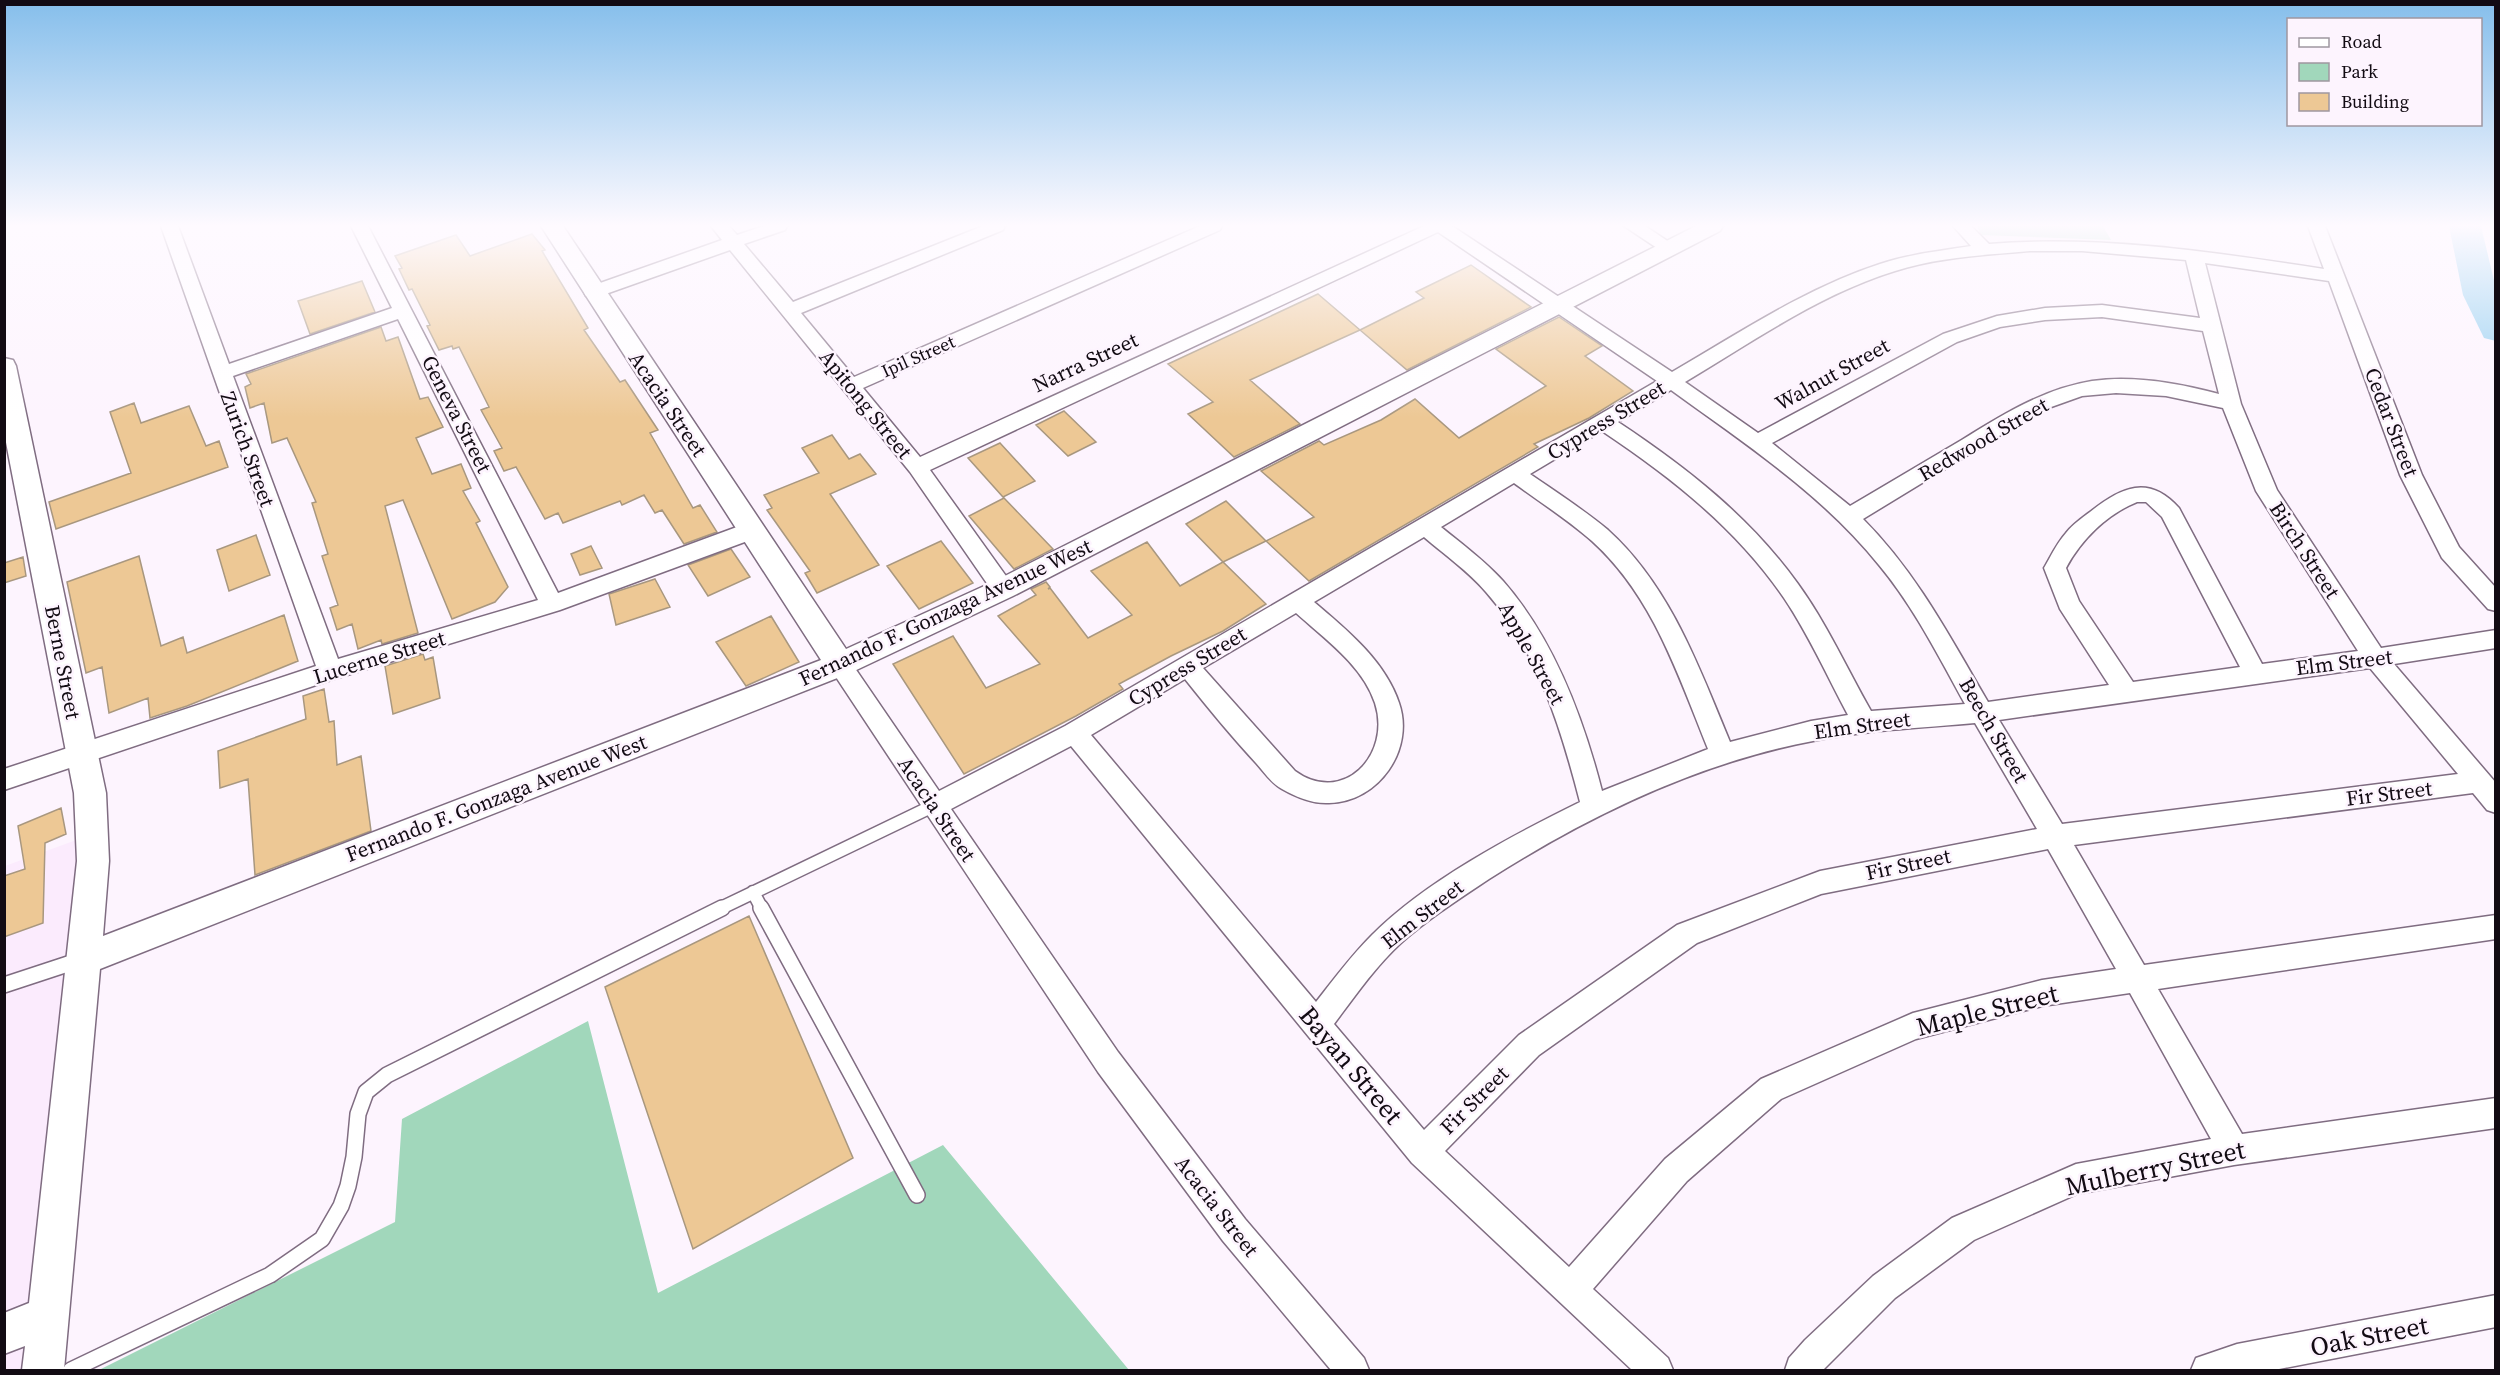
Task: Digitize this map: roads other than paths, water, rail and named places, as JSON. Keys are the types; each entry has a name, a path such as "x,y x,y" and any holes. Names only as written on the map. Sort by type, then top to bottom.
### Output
{"street":[{"name":"Zurich Street","path":"192,290 330,671"},
{"name":"Geneva Street","path":"394,290 552,604"},
{"path":"593,292 598,290"},
{"name":"Apitong Street","path":"772,290 852,385 917,467 1004,589"},
{"path":"788,310 837,290"},
{"name":"Ipil Street","path":"852,385 1067,290"},
{"name":"Narra Street","path":"917,467 1298,290"},
{"name":"Beech Street","path":"1538,290 1757,442 1849,517 1872,541 1947,647 1982,712 2056,836 2234,1150"},
{"name":"Fernando F. Gonzaga Avenue West","path":"82,960 840,665 1004,589 1589,290"},
{"name":"Cypress Street","path":"935,805 1074,733 1605,423 1670,380 1834,290"},
{"name":"Birch Street","path":"2203,290 2232,404 2267,491 2317,572 2376,659 2496,802"},
{"name":"Cedar Street","path":"2342,290 2411,475 2450,552 2496,603"},
{"name":"Acacia Street","path":"593,292 753,530 840,665 1108,1062 1234,1230 1352,1371"},
{"path":"221,373 404,310"},
{"name":"Walnut Street","path":"1757,442 1940,343 1997,322 2045,314 2102,310 2212,326"},
{"name":"Berne Street","path":"6,381 90,793 93,826 91,883 42,1371"},
{"name":"Redwood Street","path":"1849,517 2033,406 2064,395 2098,387 2155,388 2195,394 2232,404"},
{"path":"1605,423 1648,451 1694,486 1731,519 1764,554 1792,592 1864,722"},
{"path":"1516,474 1600,536 1642,582 1677,642 1724,754"},
{"path":"2126,691 2068,603 2055,568 2073,538 2110,508 2133,494 2151,494 2162,500 2171,513 2255,673"},
{"name":"Apple Street","path":"1426,527 1495,587 1518,619 1541,659 1577,742 1594,807"},
{"name":"Lucerne Street","path":"4,780 330,671 552,604 753,530"},
{"path":"1187,665 1235,724 1289,781 1322,794 1349,791 1380,766 1393,741 1388,703 1366,668 1345,643 1298,601"},
{"name":"Elm Street","path":"1317,1024 1373,952 1414,916 1500,857 1594,807 1686,766 1784,738 1864,722 1982,712 2255,673 2376,659 2496,639"},
{"name":"Bayan Street","path":"1074,733 1423,1152 1656,1371"},
{"name":"Fir Street","path":"1423,1152 1529,1045 1687,934 1820,883 2056,836 2478,782"},
{"name":"Maple Street","path":"1570,1290 1676,1170 1771,1089 1913,1026 2042,993 2496,927"},
{"name":"Mulberry Street","path":"1801,1371 1817,1352 1884,1287 1963,1229 2076,1179 2234,1150 2496,1113"},
{"name":"Oak Street","path":"2208,1371 2237,1361 2496,1311"},
{"path":"4,1334 46,1317"}],"lane":[{"path":"71,1371 270,1275 322,1239 341,1206 348,1186 354,1157 358,1114 366,1092 387,1075 753,892 935,805"},
{"path":"753,892 917,1195"},
{"path":"4,985 82,960"}],"waterway":[{"path":"2479,290 2496,330"}]}
